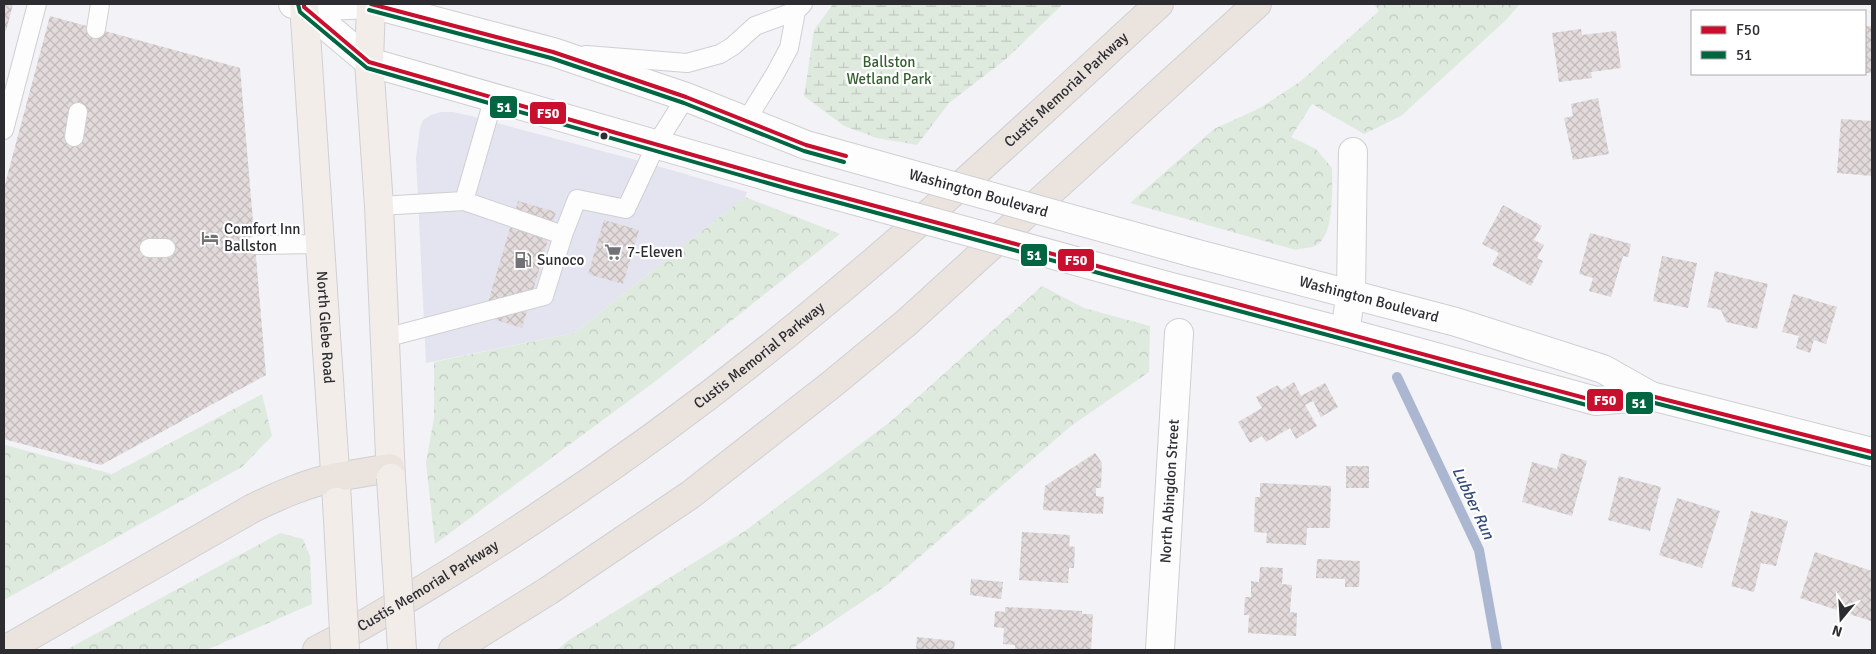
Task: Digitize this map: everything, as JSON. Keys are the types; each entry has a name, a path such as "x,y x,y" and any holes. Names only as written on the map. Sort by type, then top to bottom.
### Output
{"highway":[{"name":"Custis Memorial Parkway","path":"317,650 409,598 552,508 688,411 761,355 837,293 989,160 1159,4"},
{"path":"453,650 556,585 690,495 832,384 934,298 1257,4"},
{"path":"5,650 253,508 289,491 336,490 391,473"}],"main road":[{"name":"Washington Boulevard","path":"300,5 371,4 553,52 686,97 806,145 1194,253 1456,322 1603,369 1651,396 1872,452"},
{"path":"371,4 369,62 402,650"},
{"name":"Washington Boulevard","path":"300,5 369,62 657,143 794,184 1596,401 1651,396"},
{"name":"North Glebe Road","path":"300,5 319,244 345,650"},
{"path":"1344,332 1351,293 1352,152"},
{"name":"North Abingdon Street","path":"1160,650 1179,333"}],"lane":[{"path":"4,130 37,4"},
{"path":"96,28 100,4"},
{"path":"553,52 687,64 720,54 733,46 755,26 799,8"},
{"path":"746,121 789,48 799,8"},
{"path":"464,200 494,97"},
{"path":"385,338 544,296 563,235 577,199 626,209 657,143 686,97"},
{"path":"74,137 78,112"},
{"path":"378,206 464,200 563,235"},
{"path":"256,245 319,244"}],"shaded area":[{"path":"441,112 453,112 471,116 747,192 745,197 574,333 426,363 416,158 420,128 423,120"}],"green space":[{"name":"Ballston Wetland Park","path":"833,4 1063,4 1006,59 949,103 917,145 877,138 844,126 804,96 814,30"},
{"path":"1374,4 1520,4 1506,20 1401,116 1364,134 1312,104 1291,137 1316,149 1332,168 1332,199 1329,222 1326,233 1315,246 1296,250 1130,203 1214,129 1260,108 1301,81 1379,11"},
{"path":"745,197 840,234 657,380 435,544 426,463 434,418 434,362 574,333"},
{"path":"1042,286 1084,308 1150,326 1149,372 1071,426 887,585 790,650 557,650 569,640 745,531 890,422"},
{"path":"262,394 272,436 242,467 4,600 5,445 112,474"},
{"path":"280,533 303,539 310,556 312,604 206,650 66,650"}],"building":[{"path":"4,4 13,4 6,31 4,30"},
{"name":"Comfort Inn Ballston","path":"50,16 240,68 266,375 101,465 4,439 4,188"},
{"path":"1866,26 1872,26 1872,73 1866,73"},
{"path":"1581,29 1582,35 1616,31 1621,68 1591,72 1592,78 1559,82 1552,33"},
{"path":"1598,98 1609,154 1573,160 1564,118 1573,116 1571,104"},
{"path":"1841,119 1872,121 1872,176 1837,173"},
{"path":"518,201 556,212 522,328 484,316"},
{"path":"1503,205 1542,226 1534,240 1544,245 1537,258 1543,261 1531,286 1492,265 1499,253 1482,244"},
{"name":"7-Eleven","path":"604,220 639,230 623,284 588,274"},
{"path":"1590,233 1631,244 1628,257 1623,256 1611,297 1589,291 1593,278 1579,274"},
{"path":"1662,256 1697,263 1688,308 1653,301"},
{"path":"1715,271 1768,284 1757,329 1726,322 1721,310 1707,307"},
{"path":"1793,294 1837,307 1826,344 1814,340 1810,353 1796,348 1799,336 1782,332"},
{"path":"1294,382 1301,396 1325,383 1338,407 1321,417 1313,401 1305,405 1317,426 1296,439 1290,428 1266,442 1262,436 1250,443 1238,422 1262,408 1256,397 1278,385 1281,390"},
{"path":"1095,453 1102,463 1101,488 1096,488 1096,496 1104,497 1103,514 1043,510 1045,486"},
{"path":"1561,453 1587,461 1572,516 1522,502 1532,462 1557,469"},
{"path":"1346,466 1369,466 1369,488 1346,488"},
{"path":"1619,476 1661,487 1650,531 1608,520"},
{"path":"1260,483 1331,486 1330,528 1307,528 1306,545 1266,543 1267,533 1254,532 1255,497 1260,497"},
{"path":"1677,498 1720,511 1702,568 1659,555"},
{"path":"1751,511 1788,521 1776,566 1761,563 1754,592 1731,586"},
{"path":"1022,532 1070,535 1069,546 1075,547 1074,568 1069,568 1068,583 1019,580"},
{"path":"1815,552 1872,571 1871,621 1800,598"},
{"path":"1317,559 1360,561 1359,587 1345,587 1345,579 1316,578"},
{"path":"1260,567 1283,568 1282,584 1292,585 1290,612 1297,613 1296,636 1248,633 1249,615 1244,615 1245,597 1251,597 1251,581 1259,582"},
{"path":"971,579 1003,582 1001,599 970,595"},
{"path":"1005,607 1082,611 1082,614 1093,614 1091,650 1015,650 1015,645 1003,644 1004,628 994,627 995,611 1005,612"},
{"path":"917,637 955,641 954,650 916,650"}],"waterway":[{"name":"Lubber Run","path":"1397,377 1479,550 1497,650"}],"transit line":[{"name":"51","path":"298,4 300,12 367,68 792,190 1594,407 1651,402 1870,458"},
{"name":"F50","path":"304,4 304,7 369,62 794,184 1596,401 1651,396 1872,452"},
{"name":"F50","path":"371,4 553,52 686,97 806,145 846,156"},
{"name":"51","path":"369,10 551,58 684,103 804,151 844,162"}],"place":[{"name":"Comfort Inn Ballston","path":"210,238"},
{"name":"7-Eleven","path":"613,252"},
{"name":"Sunoco","path":"523,260"}]}
